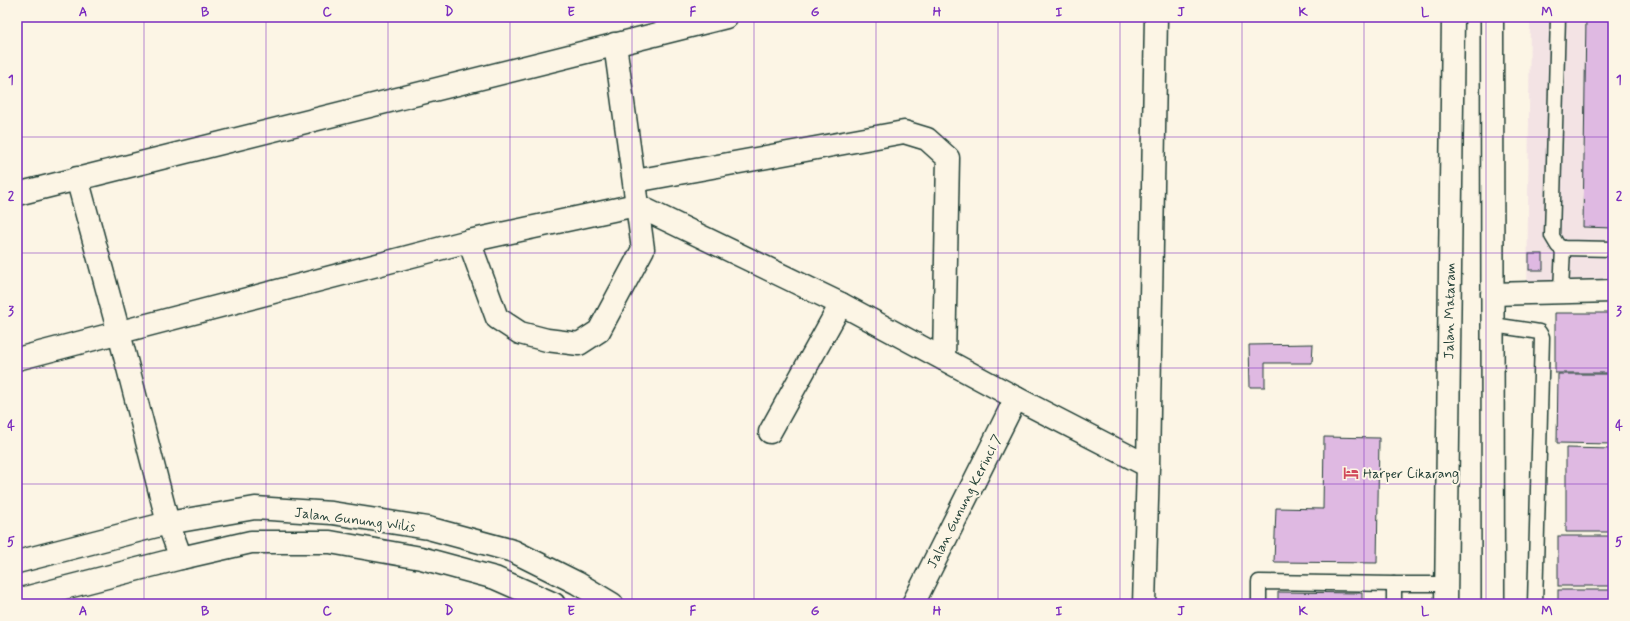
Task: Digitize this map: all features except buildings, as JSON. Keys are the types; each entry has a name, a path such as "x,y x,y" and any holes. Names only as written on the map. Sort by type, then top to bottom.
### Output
{"street":[{"path":"17,194 726,17"},
{"path":"1144,604 1156,17"},
{"name":"Jalan Mataram","path":"1446,594 1452,17"},
{"path":"1492,17 1493,604"},
{"path":"469,241 497,318 520,334 547,340 578,344 599,331 643,249 615,44"},
{"path":"635,182 904,132 927,139 948,158 944,359"},
{"path":"77,178 168,523 181,558"},
{"path":"17,359 469,241 636,205 840,304 1016,398 1148,466"},
{"path":"1492,294 1561,291 1613,291"},
{"path":"770,432 840,304"},
{"name":"Jalan Gunung Kerinci 7","path":"913,604 1016,398"},
{"name":"Jalan Gunung Wilis","path":"17,562 168,523 255,508 332,513 428,528 513,551 577,583 612,604"},
{"name":"Jalan Gunung Wilis","path":"17,600 181,558 251,542 330,542 421,558 495,578 554,604"},
{"path":"1127,604 1145,574"}],"lane":[{"path":"1558,17 1552,236 1558,246 1564,248 1613,250"},
{"path":"1561,291 1564,248"},
{"path":"1492,325 1539,332 1542,337 1535,604"},
{"path":"1259,604 1259,582 1394,584 1446,594"},
{"path":"1394,584 1394,604"}],"shaded area":[{"path":"1530,17 1613,17 1613,302 1527,302"}],"place":[{"name":"Harper Cikarang","path":"1351,473"}]}
